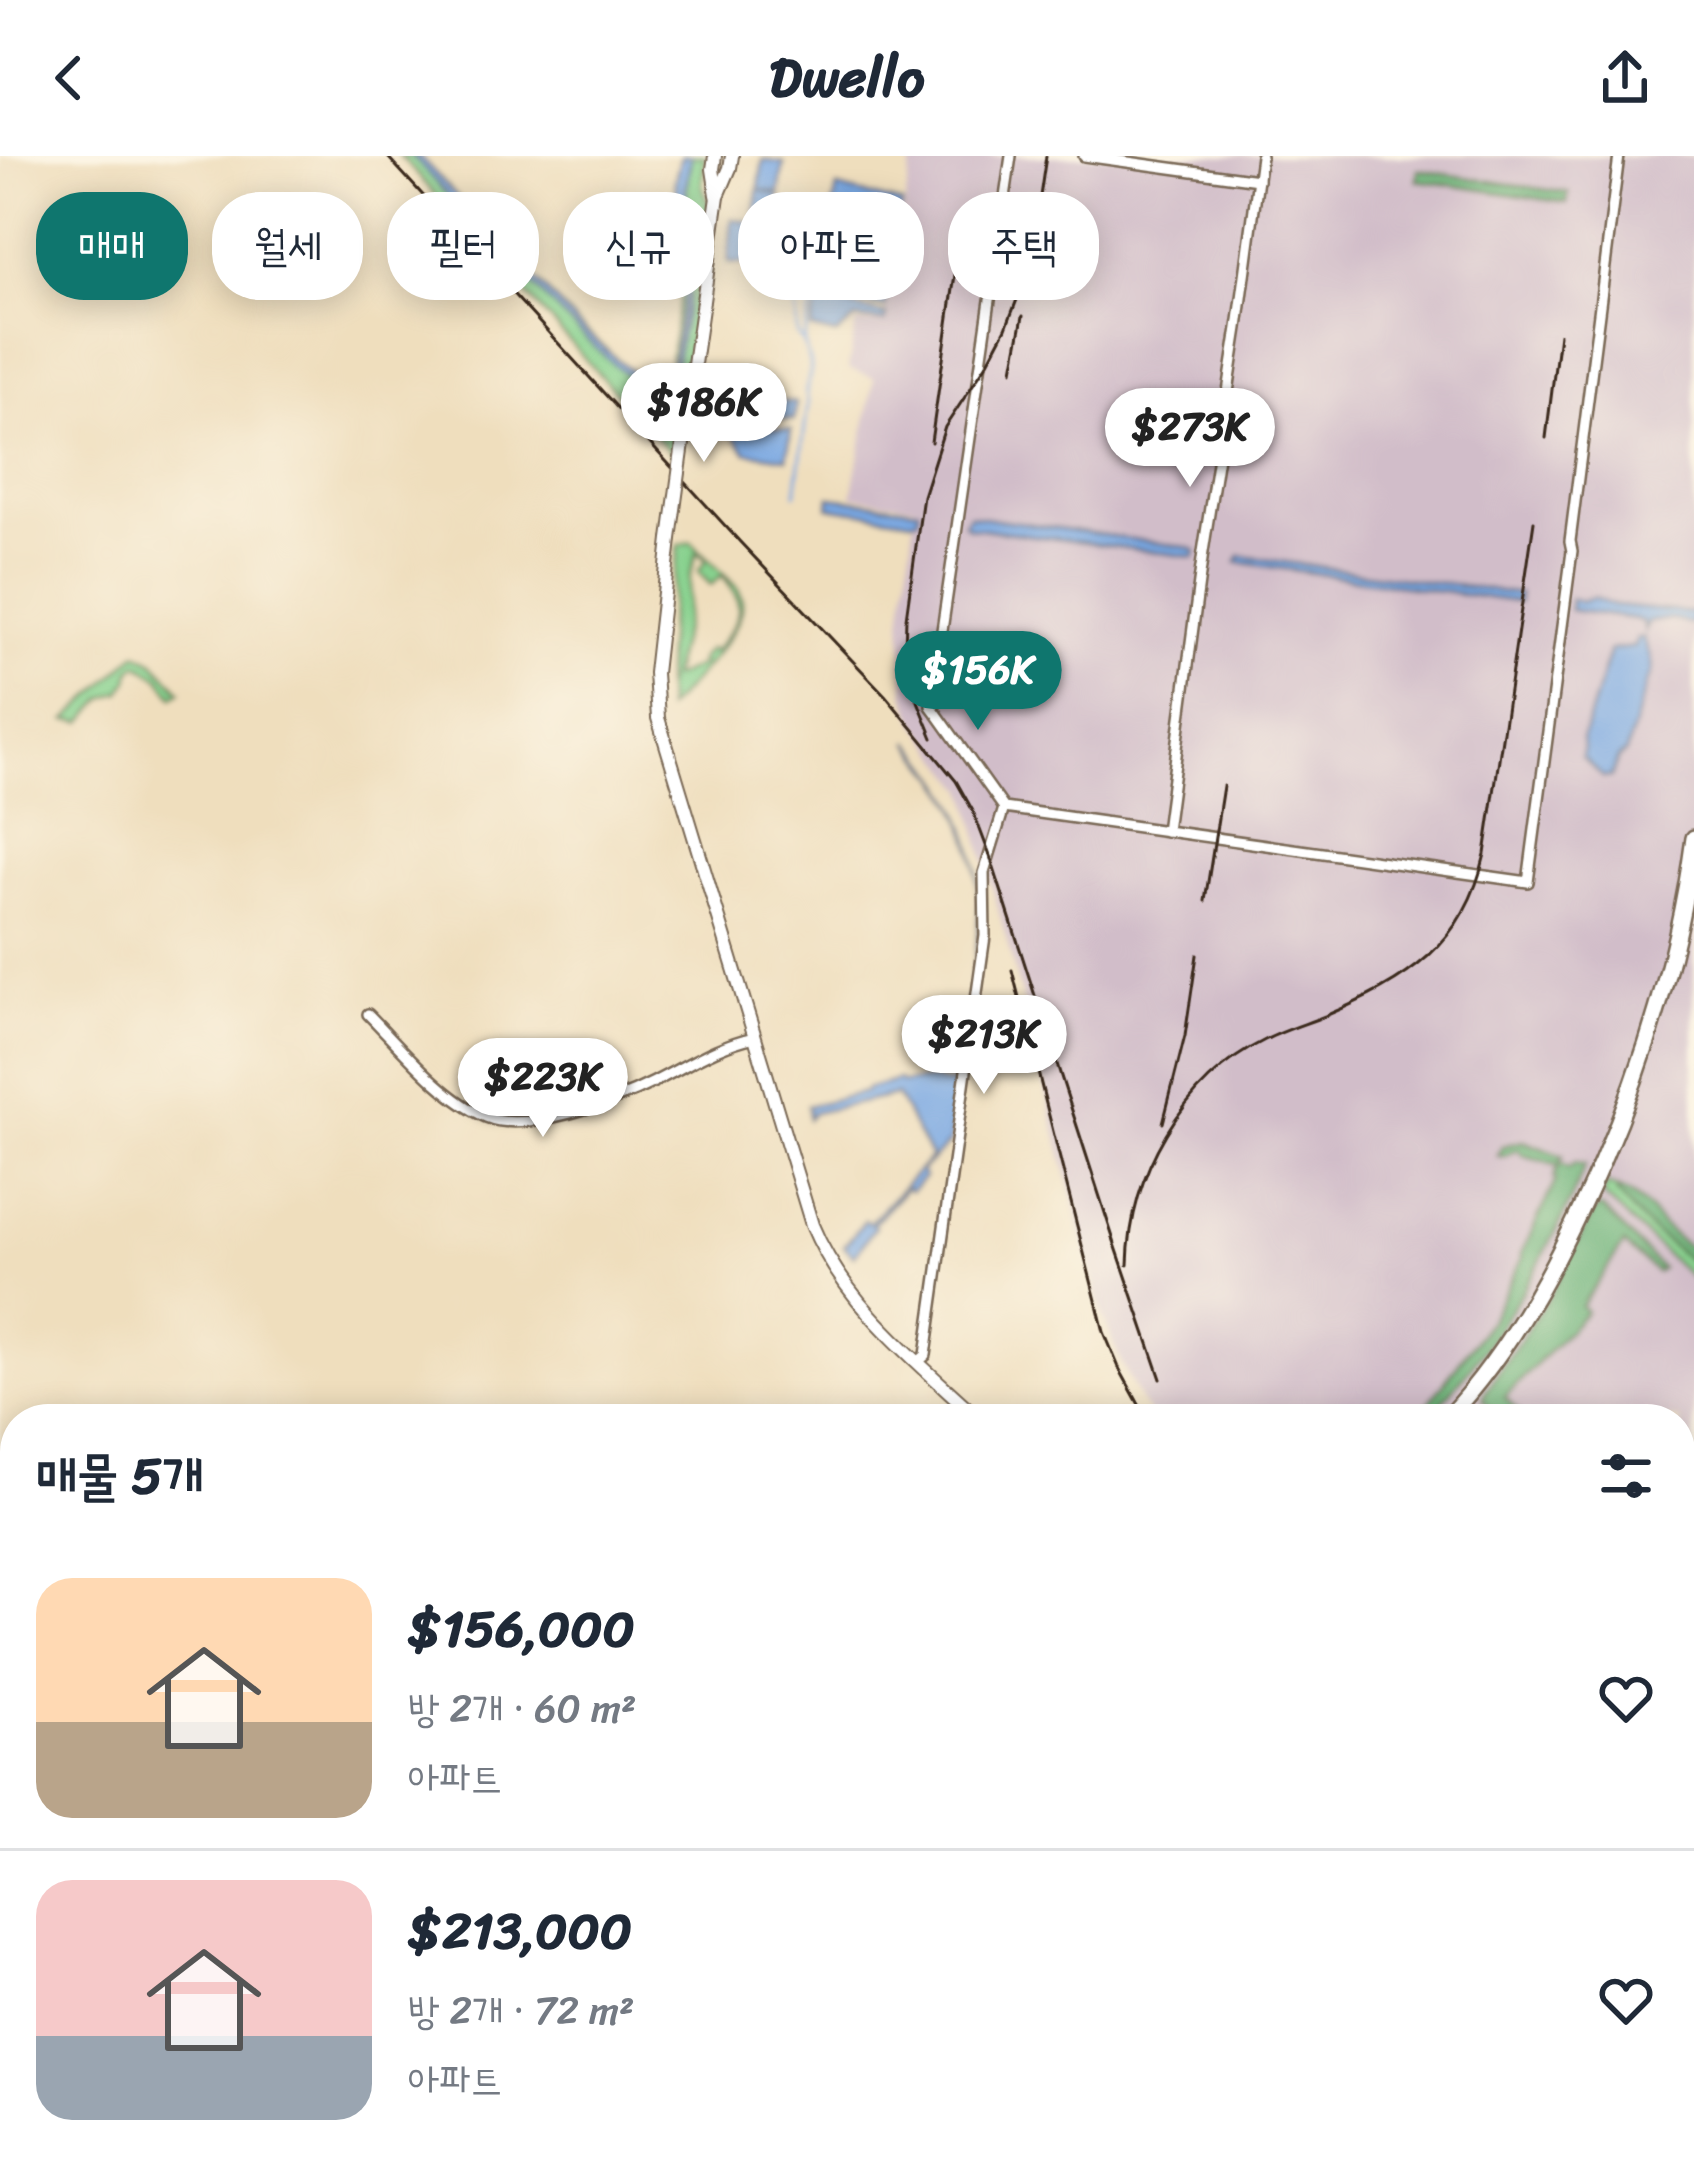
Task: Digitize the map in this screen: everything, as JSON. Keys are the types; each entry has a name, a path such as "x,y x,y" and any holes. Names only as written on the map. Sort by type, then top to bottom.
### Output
{"highway":[{"path":"1460,1404 1515,1328 1579,1215 1642,1064 1680,923 1694,838"}],"main road":[{"path":"715,156 718,196"},
{"path":"732,156 718,196 670,539 655,673 658,718 818,1241 854,1297 963,1404"}],"street":[{"path":"1011,156 931,706 1004,808 1528,882 1558,676 1618,156"},
{"path":"1084,156 1258,180"},
{"path":"1166,831 1261,156"},
{"path":"919,1361 926,1355 985,936 984,873 1004,808"},
{"path":"368,1014 458,1100 501,1122 598,1106 730,1042 755,1037"}],"shaded area":[{"path":"913,156 1694,156 1694,1404 1143,1404 1102,1314 966,790 916,723 905,693 902,620 916,506 852,496 874,378 848,369 856,323 884,323 888,300 924,300 924,192 907,192"}],"green space":[{"path":"400,156 412,156 446,192 433,192"},
{"path":"691,156 705,156 704,192 687,192"},
{"path":"1418,170 1568,193 1567,203 1417,180"},
{"path":"539,283 658,395 668,371 679,300 684,300 666,402 582,329"},
{"path":"539,290 584,337 678,415 672,454 531,300 539,300"},
{"path":"687,300 695,300 679,410 671,405"},
{"path":"691,542 737,587 742,608 736,626 719,651 666,709 668,627 679,545","holes":["697,552 706,560 698,572 711,585 722,575 736,596 738,615 722,642 699,660 701,665 671,678"]},
{"path":"137,653 153,661 181,691 174,697 160,678 138,664 121,692 104,699 83,722 67,720"},
{"path":"1523,1141 1563,1156 1560,1163 1570,1168 1574,1163 1585,1165 1556,1232 1518,1299 1451,1392 1440,1404 1428,1404 1490,1320 1556,1180 1558,1166 1518,1150 1498,1156 1502,1146"},
{"path":"1606,1184 1620,1190 1617,1194 1642,1222 1694,1264 1694,1280 1603,1196"},
{"path":"1620,1190 1694,1249 1694,1264 1642,1222 1617,1194"},
{"path":"1602,1208 1661,1268 1656,1272 1624,1244 1581,1306 1586,1312 1505,1397 1512,1404 1487,1404 1485,1392 1550,1295 1593,1213"}],"water":[{"path":"412,156 419,156 453,192 445,192"},
{"path":"681,156 691,156 687,192 676,192"},
{"path":"763,160 784,163 779,192 758,192"},
{"path":"732,219 738,220 738,263 728,263"},
{"path":"539,283 582,329 665,401 683,300 687,300 670,392 678,415 648,392 539,291"},
{"path":"818,300 887,315 885,322 855,319 836,335 811,329"},
{"path":"850,300 886,300 885,308"},
{"path":"735,395 796,403 794,420 734,414"},
{"path":"737,423 791,430 787,458 746,452 735,437"},
{"path":"830,497 919,509 918,518 829,507"},
{"path":"969,515 1196,551 1194,557 968,527 964,523"},
{"path":"1240,556 1519,594 1518,602 1237,562"},
{"path":"1593,598 1614,606 1694,613 1693,624 1668,619 1648,622 1645,631 1636,619 1570,610 1571,599"},
{"path":"1637,639 1644,639 1652,670 1626,752 1618,758 1611,777 1603,777 1582,757 1582,740 1610,650 1634,647"},
{"path":"976,870 980,911 979,941 950,1142 921,1171 924,1177 911,1191 906,1188 873,1224 854,1256 844,1246 931,1157 896,1095 808,1118 807,1106 899,1080 949,1084 958,1071 974,968 979,902"},
{"path":"978,1007 1007,1014 1008,1073 982,1072 993,1061 987,1040 993,1025 988,1010"}],"waterway":[{"path":"792,300 797,335 811,369 796,493"},
{"path":"804,341 813,300"}],"railway":[{"path":"387,156 885,695 956,781 990,856 1161,1379"},
{"path":"1041,192 1046,156"},
{"path":"931,442 951,300"},
{"path":"933,738 913,689 905,650 923,496 945,427 988,362 1017,300"},
{"path":"1013,370 1023,316"},
{"path":"1546,438 1559,334"},
{"path":"1128,1265 1131,1231 1150,1165 1186,1105 1209,1080 1265,1040 1355,1003 1406,974 1447,936 1463,913 1485,854 1534,521"},
{"path":"1205,901 1223,786"},
{"path":"1163,1123 1185,1036 1197,955"},
{"path":"1012,970 1104,1332 1139,1404"}]}
